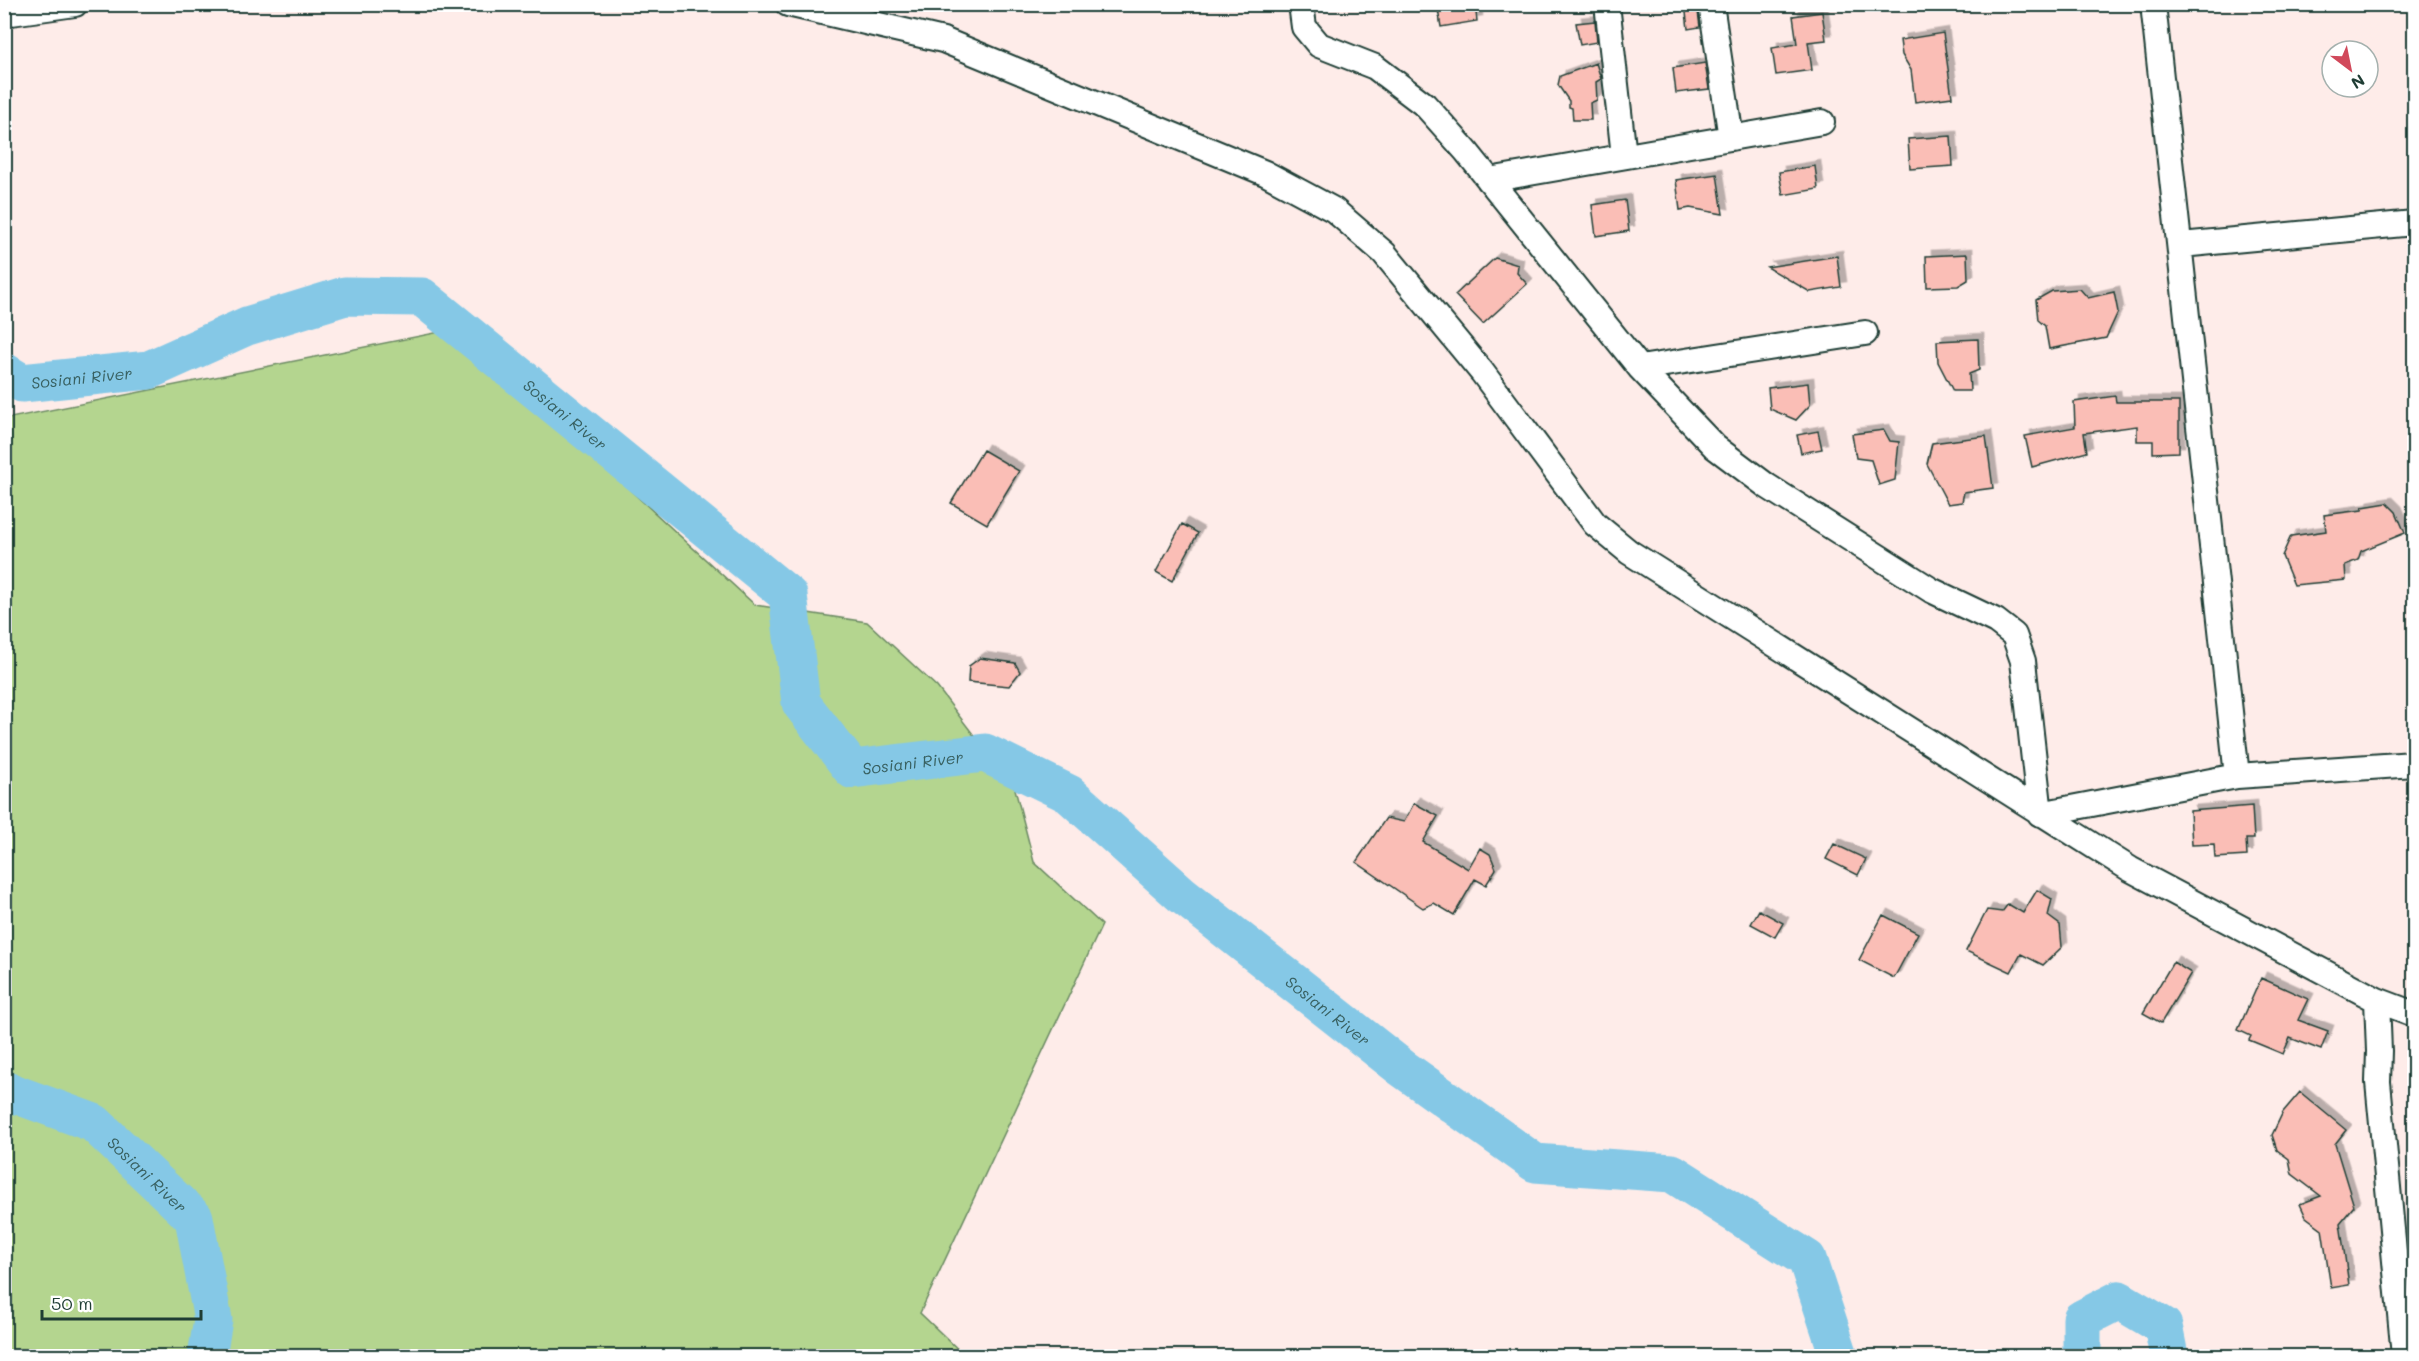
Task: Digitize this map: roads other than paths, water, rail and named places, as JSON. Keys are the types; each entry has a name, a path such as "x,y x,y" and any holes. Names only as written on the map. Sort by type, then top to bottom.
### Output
{"street":[{"path":"4,11 11,13 75,4"},
{"path":"788,4 943,40 1265,173 1335,210 1384,253 1482,372 1595,524 1629,552 2130,869 2377,1000 2415,1014"},
{"path":"1301,4 1304,27 1319,45 1375,67 1425,105 1489,180 1640,369 1715,447 1767,486 1931,590 1996,621 2014,635 2023,661 2040,814"},
{"path":"1607,4 1624,156"},
{"path":"1711,4 1731,138"},
{"path":"2153,4 2237,776"},
{"path":"1489,180 1822,122"},
{"path":"2181,245 2415,223"},
{"path":"1640,369 1865,333"},
{"path":"2040,814 2237,776 2415,764"},
{"path":"2377,1000 2378,1082 2404,1356"}],"waterway":[{"name":"Sosiani River","path":"4,372 22,383 149,370 247,326 345,296 422,297 788,595 801,703 852,769 985,753 1069,794 1181,894 1402,1068 1535,1163 1672,1173 1807,1259 1839,1356"},
{"name":"Sosiani River","path":"4,1090 94,1123 194,1218 213,1320 207,1356"},
{"name":"Sosiani River","path":"2082,1356 2082,1319 2119,1300 2163,1326 2169,1356"}]}
